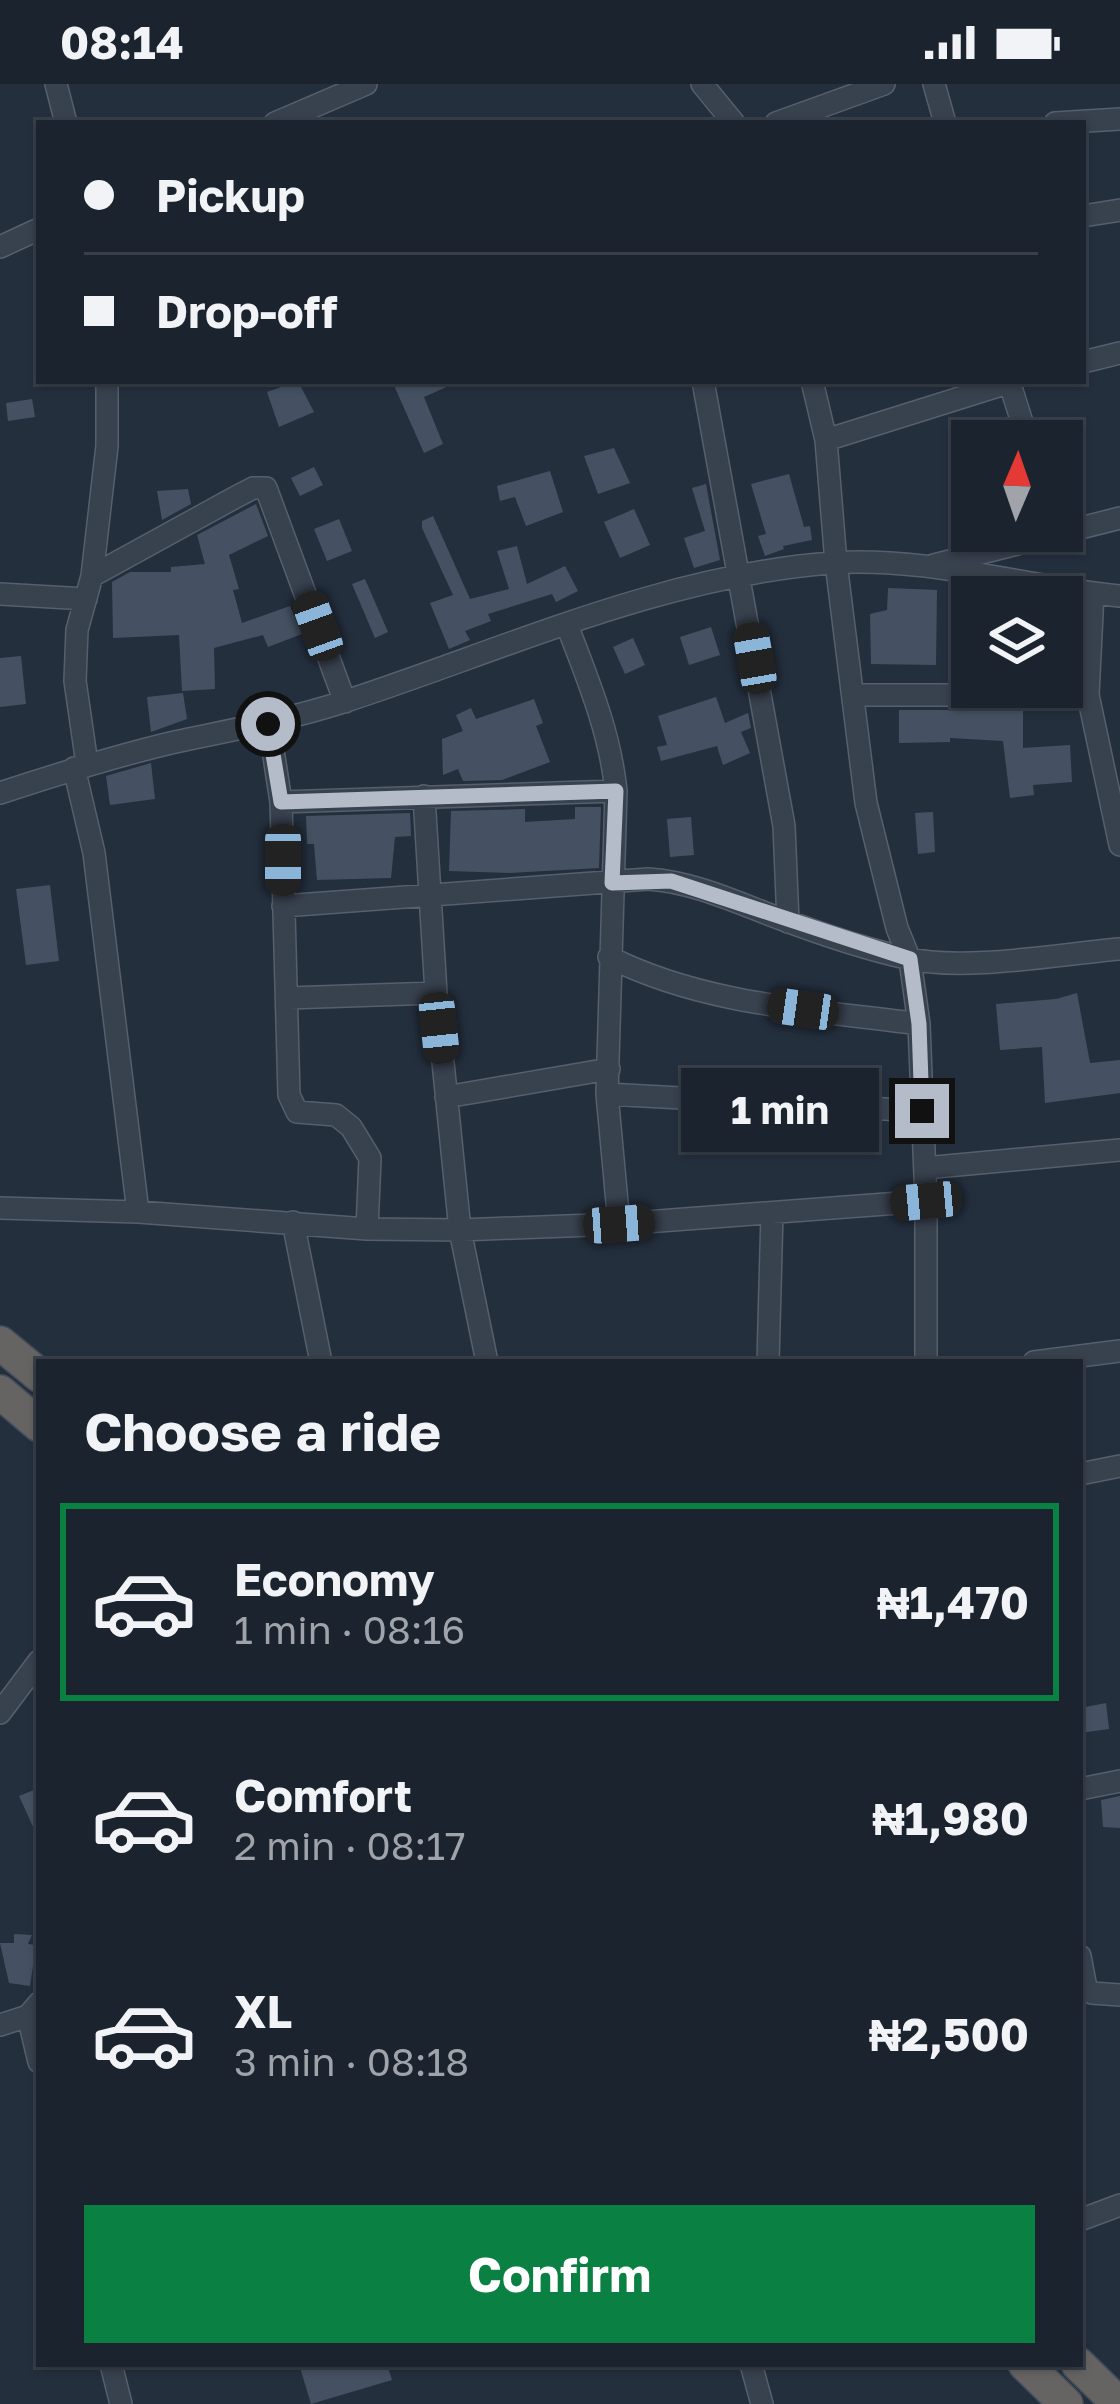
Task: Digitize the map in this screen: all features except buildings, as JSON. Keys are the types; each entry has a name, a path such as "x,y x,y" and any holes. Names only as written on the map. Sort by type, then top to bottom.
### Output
{"highway":[{"path":"0,1343 36,1373"},
{"path":"0,1392 36,1422"},
{"path":"1027,2367 1066,2404"},
{"path":"1081,2367 1119,2404"}],"street":[{"path":"56,84 65,120"},
{"path":"282,120 366,84"},
{"path":"703,84 732,120"},
{"path":"783,120 852,88 884,84"},
{"path":"934,84 944,120"},
{"path":"1086,121 1120,119"},
{"path":"1086,216 1120,210"},
{"path":"0,247 36,230"},
{"path":"1086,361 1120,353"},
{"path":"107,384 107,446 88,588 77,629 75,681 81,766 138,1212"},
{"path":"705,384 784,826 788,922"},
{"path":"813,384 826,440 866,803 897,928 910,959 919,1024 926,1359"},
{"path":"826,440 1005,384"},
{"path":"1012,384 1022,420"},
{"path":"0,594 88,588 234,498 266,488 345,702"},
{"path":"1083,526 1120,518"},
{"path":"923,568 983,552"},
{"path":"0,793 81,766 345,702 567,625 740,573 836,562 923,568 1120,596"},
{"path":"1094,593 1088,695 1109,737 1120,844"},
{"path":"567,625 601,716 616,791 607,1094 619,1224"},
{"path":"855,695 1088,695"},
{"path":"268,724 281,802 289,1095 298,1112 335,1115 351,1127 370,1158 367,1229"},
{"path":"281,802 616,791"},
{"path":"424,796 436,993 460,1230 486,1359"},
{"path":"283,906 671,881 910,959 959,962 1120,949"},
{"path":"609,956 676,984 742,999 919,1024"},
{"path":"288,998 436,993"},
{"path":"446,1097 609,1069"},
{"path":"607,1094 922,1111"},
{"path":"925,1168 1120,1150"},
{"path":"0,1208 460,1230 619,1224 926,1201"},
{"path":"768,1359 772,1213"},
{"path":"293,1222 321,1359"},
{"path":"1057,1359 1120,1351"},
{"path":"1083,1473 1120,1466"},
{"path":"0,1713 36,1665"},
{"path":"1083,1788 1120,1781"},
{"path":"1083,1972 1092,1993 1120,1995"},
{"path":"0,2025 33,2009"},
{"path":"1083,2219 1120,2205"},
{"path":"113,2367 121,2404"},
{"path":"753,2367 761,2404"}],"route":[{"path":"268,724 281,802 616,791 612,883 671,881 910,959 919,1024 922,1111"}]}
